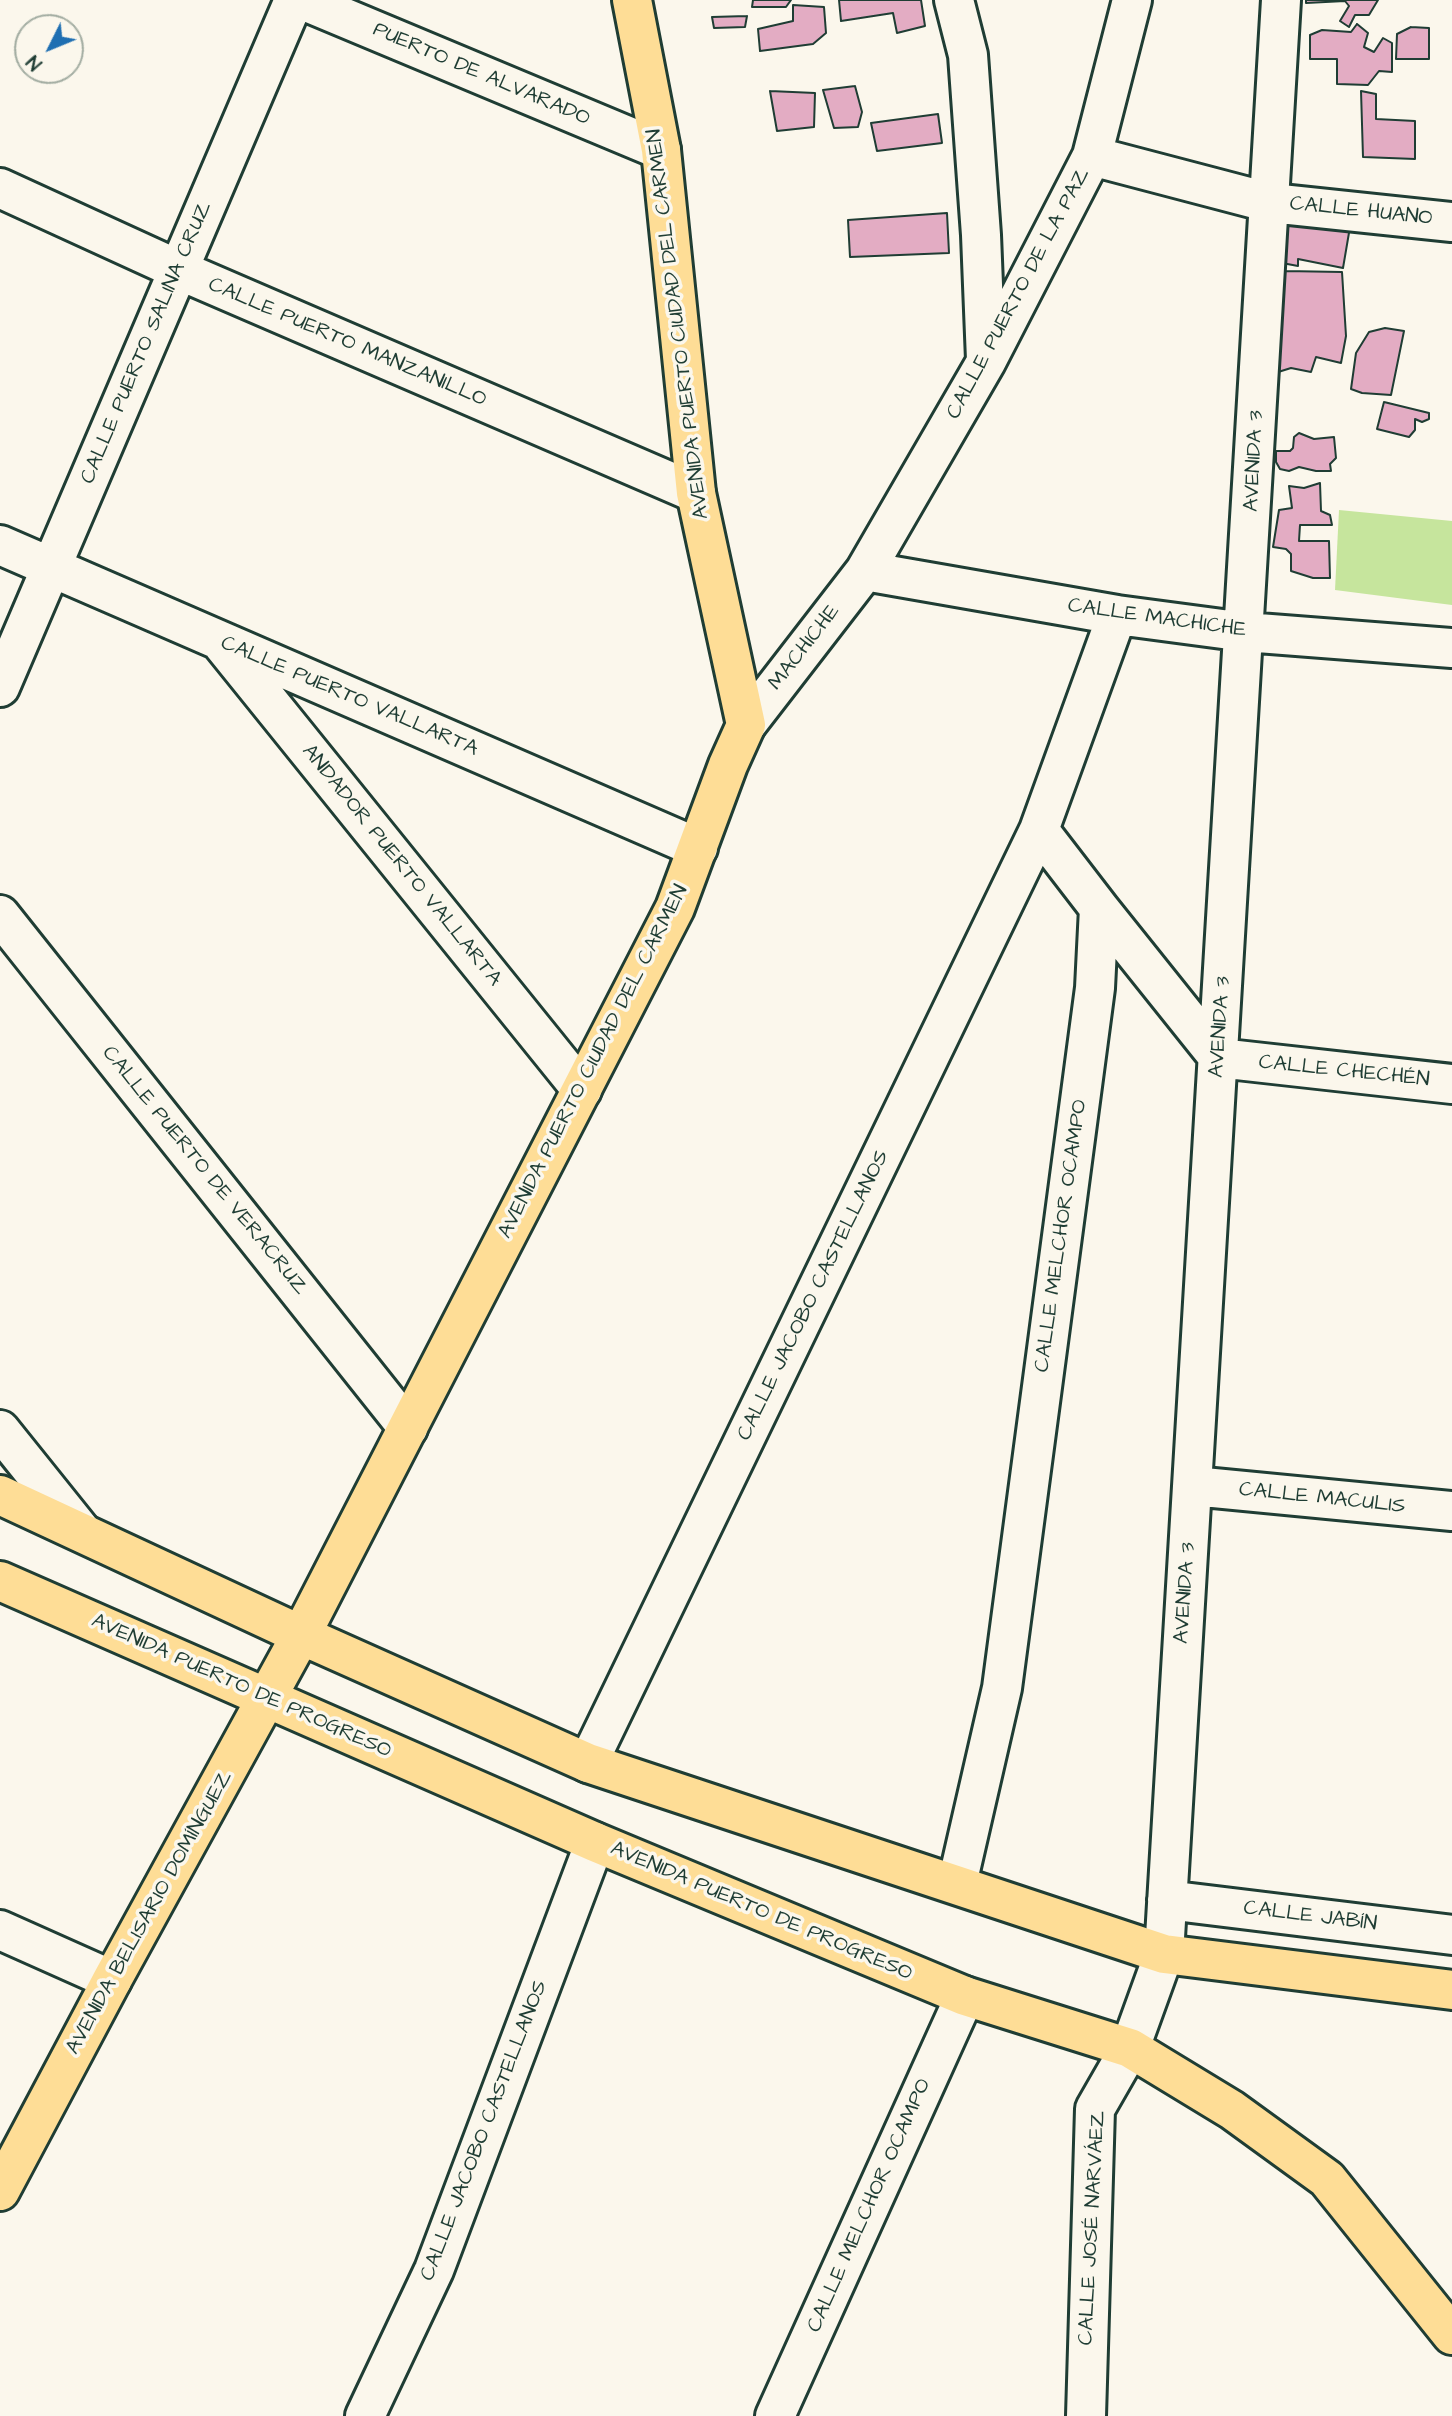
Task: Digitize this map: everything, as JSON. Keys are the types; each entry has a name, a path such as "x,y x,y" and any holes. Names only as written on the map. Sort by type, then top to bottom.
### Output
{"main road":[{"name":"AVENIDA PUERTO CIUDAD DEL CARMEN","path":"302,1635 676,908 746,725 696,494 661,150 632,0"},
{"path":"0,1495 302,1635 589,1762 1164,1954 1452,1990"},
{"name":"AVENIDA PUERTO DE PROGRESO","path":"0,1581 595,1842 965,1996 1130,2048 1232,2110 1327,2179 1452,2335"},
{"name":"AVENIDA BELISARIO DOMÍNGUEZ","path":"0,2191 112,1980 302,1635"}],"street":[{"name":"CALLE PUERTO SALINA CRUZ","path":"0,687 294,0"},
{"name":"PUERTO DE ALVARADO","path":"302,0 661,150"},
{"path":"954,0 968,55 981,234 986,362"},
{"name":"CALLE PUERTO DE LA PAZ","path":"865,571 986,362 1092,156 1132,0"},
{"name":"AVENIDA 3","path":"1130,2048 1164,1954 1281,0"},
{"name":"CALLE HUANO","path":"1092,156 1271,202 1452,222"},
{"name":"CALLE PUERTO MANZANILLO","path":"0,188 178,270 696,494"},
{"name":"CALLE PUERTO VALLARTA","path":"0,545 698,848"},
{"name":"CALLE MACHICHE","path":"865,571 1117,615 1245,632 1452,648"},
{"name":"MACHICHE","path":"746,725 865,571"},
{"path":"1117,615 1039,830 1219,1058"},
{"name":"ANDADOR PUERTO VALLARTA","path":"220,641 582,1090"},
{"name":"CALLE JACOBO CASTELLANOS","path":"589,1762 1039,830"},
{"name":"CALLE MELCHOR OCAMPO","path":"957,1884 1002,1688 1095,988 1099,908"},
{"name":"CALLE PUERTO DE VERACRUZ","path":"0,915 408,1428"},
{"name":"CALLE CHECHÉN","path":"1219,1058 1452,1084"},
{"path":"0,1430 81,1531"},
{"name":"CALLE MACULIS","path":"1193,1486 1452,1511"},
{"name":"CALLE JACOBO CASTELLANOS","path":"365,2416 434,2270 595,1842"},
{"name":"CALLE JABÍN","path":"1167,1900 1452,1934"},
{"path":"0,1930 112,1980"},
{"name":"CALLE MELCHOR OCAMPO","path":"775,2416 965,1996"},
{"name":"CALLE JOSÉ NARVÁEZ","path":"1086,2416 1095,2109 1130,2048"}],"green space":[{"path":"1339,510 1452,521 1452,605 1335,590"}],"building":[{"path":"753,0 791,0 786,7 752,7"},
{"path":"839,0 921,0 925,26 897,33 893,13 841,21"},
{"path":"1306,0 1378,0 1369,15 1355,15 1349,27 1340,21 1349,6 1345,1 1306,3"},
{"path":"793,5 824,7 826,33 813,44 760,51 758,29 793,21"},
{"path":"747,16 745,27 714,28 712,17"},
{"path":"1357,24 1368,33 1364,47 1374,52 1383,38 1392,43 1392,72 1379,71 1368,85 1337,84 1337,59 1310,59 1310,35 1322,30 1351,32"},
{"path":"1411,27 1429,28 1429,59 1396,59 1397,34"},
{"path":"855,86 862,112 858,127 834,128 823,90"},
{"path":"770,91 815,93 814,127 777,131"},
{"path":"1361,91 1376,94 1376,119 1415,121 1415,159 1363,157"},
{"path":"938,114 942,143 877,151 871,123"},
{"path":"947,213 949,253 850,257 848,220"},
{"path":"1285,214 1351,221 1343,268 1298,259 1298,266 1282,263"},
{"path":"1285,271 1342,272 1346,336 1341,363 1316,357 1311,372 1291,368 1275,373"},
{"path":"1385,328 1404,331 1391,395 1362,393 1351,389 1356,353 1369,332"},
{"path":"1384,402 1429,413 1429,419 1422,422 1415,419 1415,430 1409,437 1377,429"},
{"path":"1299,433 1314,439 1334,437 1336,458 1330,464 1331,471 1299,467 1289,471 1280,469 1276,462 1276,451 1290,451 1294,437"},
{"path":"1320,483 1321,511 1330,515 1332,525 1300,525 1299,541 1329,541 1330,578 1313,578 1291,571 1291,554 1286,549 1273,547 1279,510 1292,508 1289,486 1304,488"}]}
